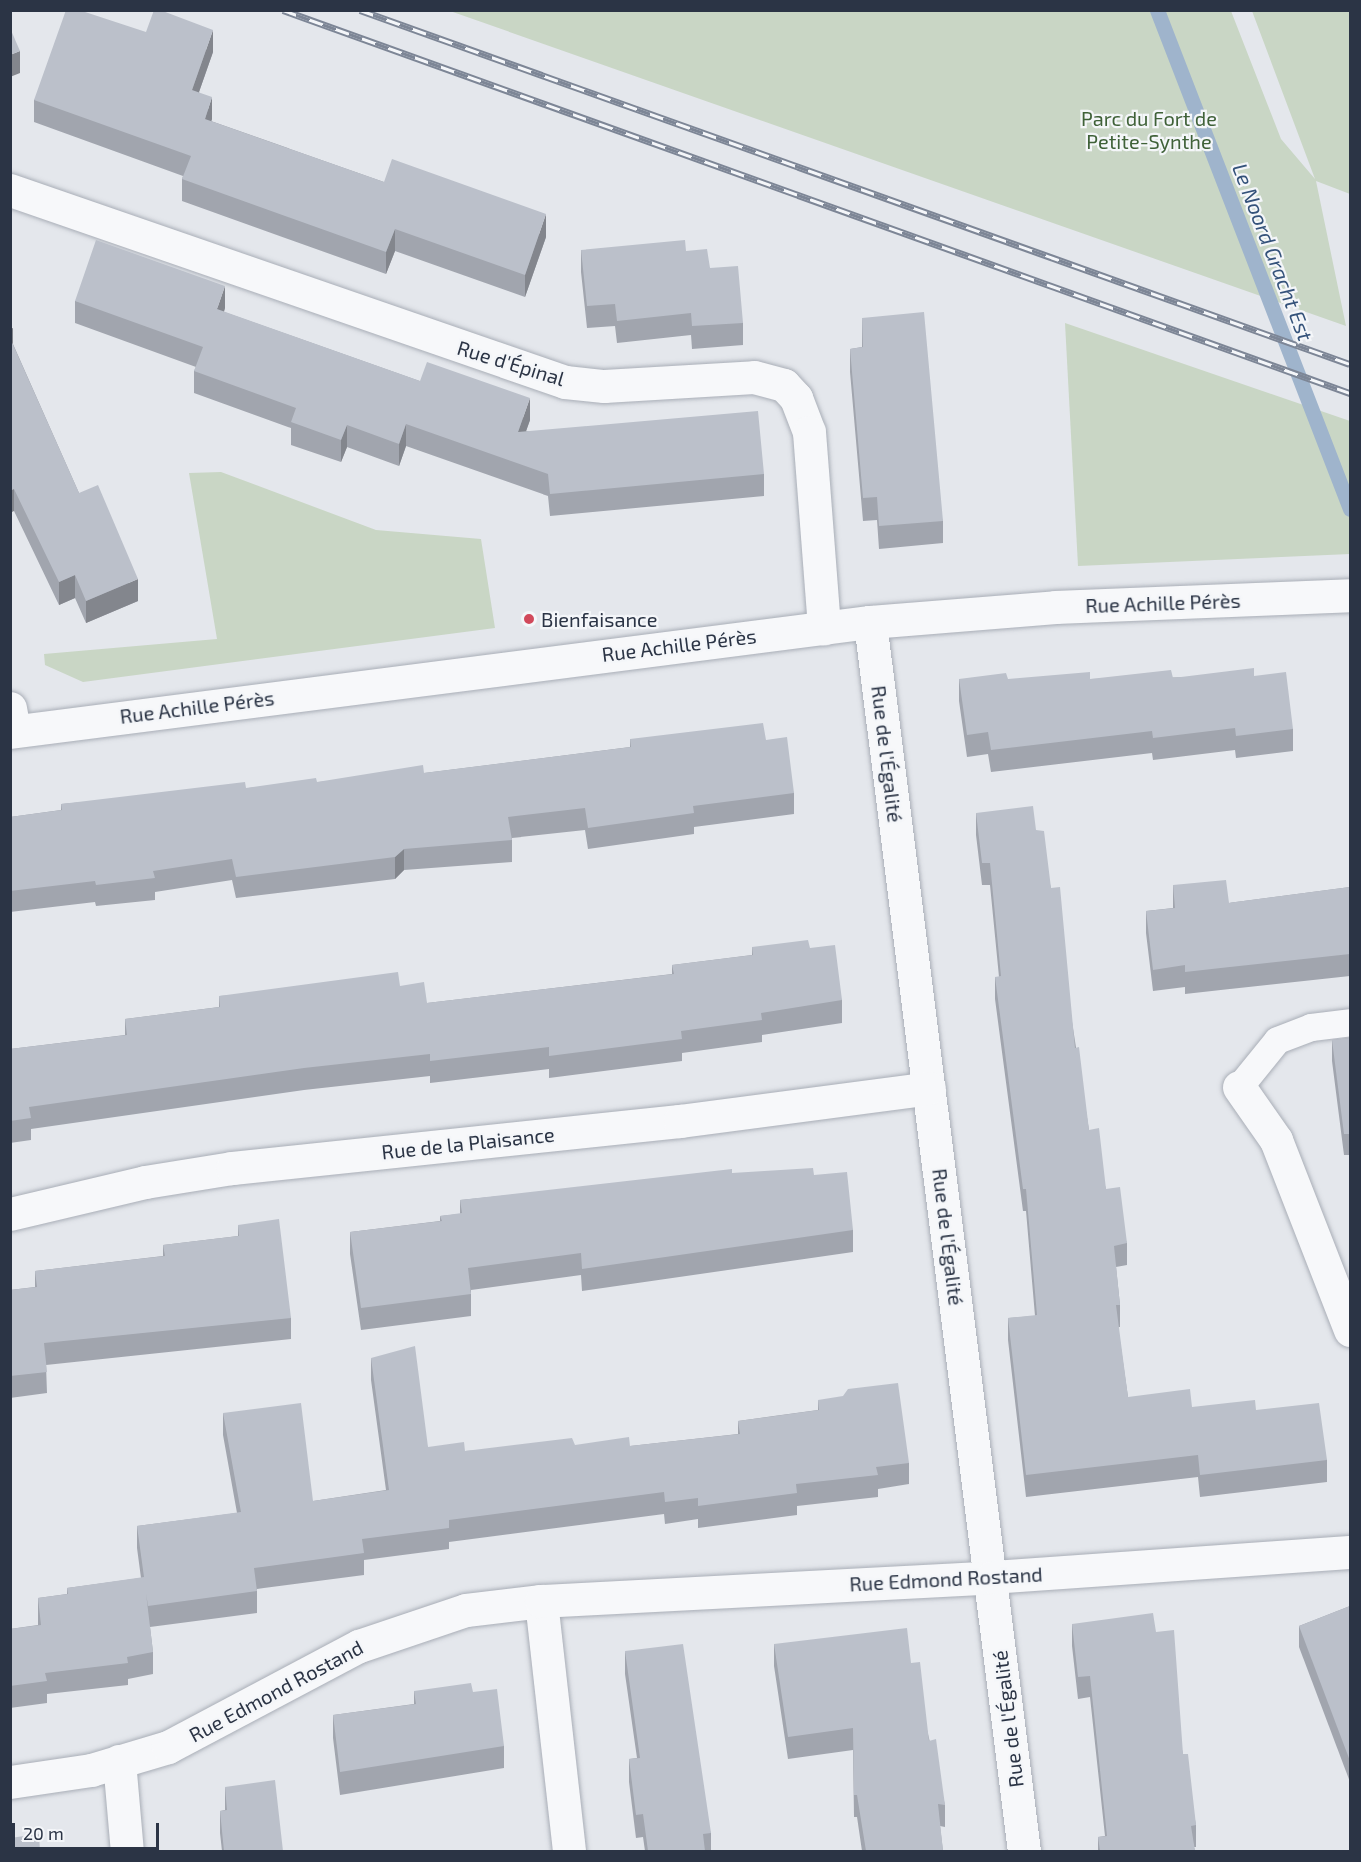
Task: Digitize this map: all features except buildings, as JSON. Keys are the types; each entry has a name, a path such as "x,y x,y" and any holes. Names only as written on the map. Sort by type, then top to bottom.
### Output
{"street":[{"name":"Rue d'Épinal","path":"10,190 554,379 604,386 754,377 784,385 796,398 809,432 824,628"},
{"name":"Rue Achille Pérès","path":"12,724 870,622 1055,607 1350,595"},
{"name":"Rue de l'Égalité","path":"870,622 992,1577 1024,1851"},
{"name":"Rue de la Plaisance","path":"10,1214 145,1182 252,1165 680,1122 928,1088"},
{"path":"1239,1088 1276,1140 1350,1330"},
{"name":"Rue Edmond Rostand","path":"10,1782 119,1761 190,1737 349,1652 389,1634 466,1610 541,1601 992,1577 1350,1552"},
{"path":"541,1601 569,1851"},
{"path":"119,1761 127,1851"}],"lane":[{"path":"1239,1088 1277,1040 1311,1027 1350,1022"}],"green space":[{"name":"Parc du Fort de Petite-Synthe","path":"450,11 1231,11 1281,139 1315,179 1252,11 1350,11 1350,194 1316,181 1346,326"},
{"path":"1065,323 1350,421 1350,554 1078,566"},
{"path":"221,472 376,530 481,539 495,628 83,682 45,665 44,654 217,639 189,473"}],"waterway":[{"name":"Le Noord Gracht Est","path":"1157,10 1350,509"}],"railway":[{"path":"283,10 1350,393"},
{"path":"360,10 1350,364"}],"place":[{"name":"Bienfaisance","path":"529,619"}]}
